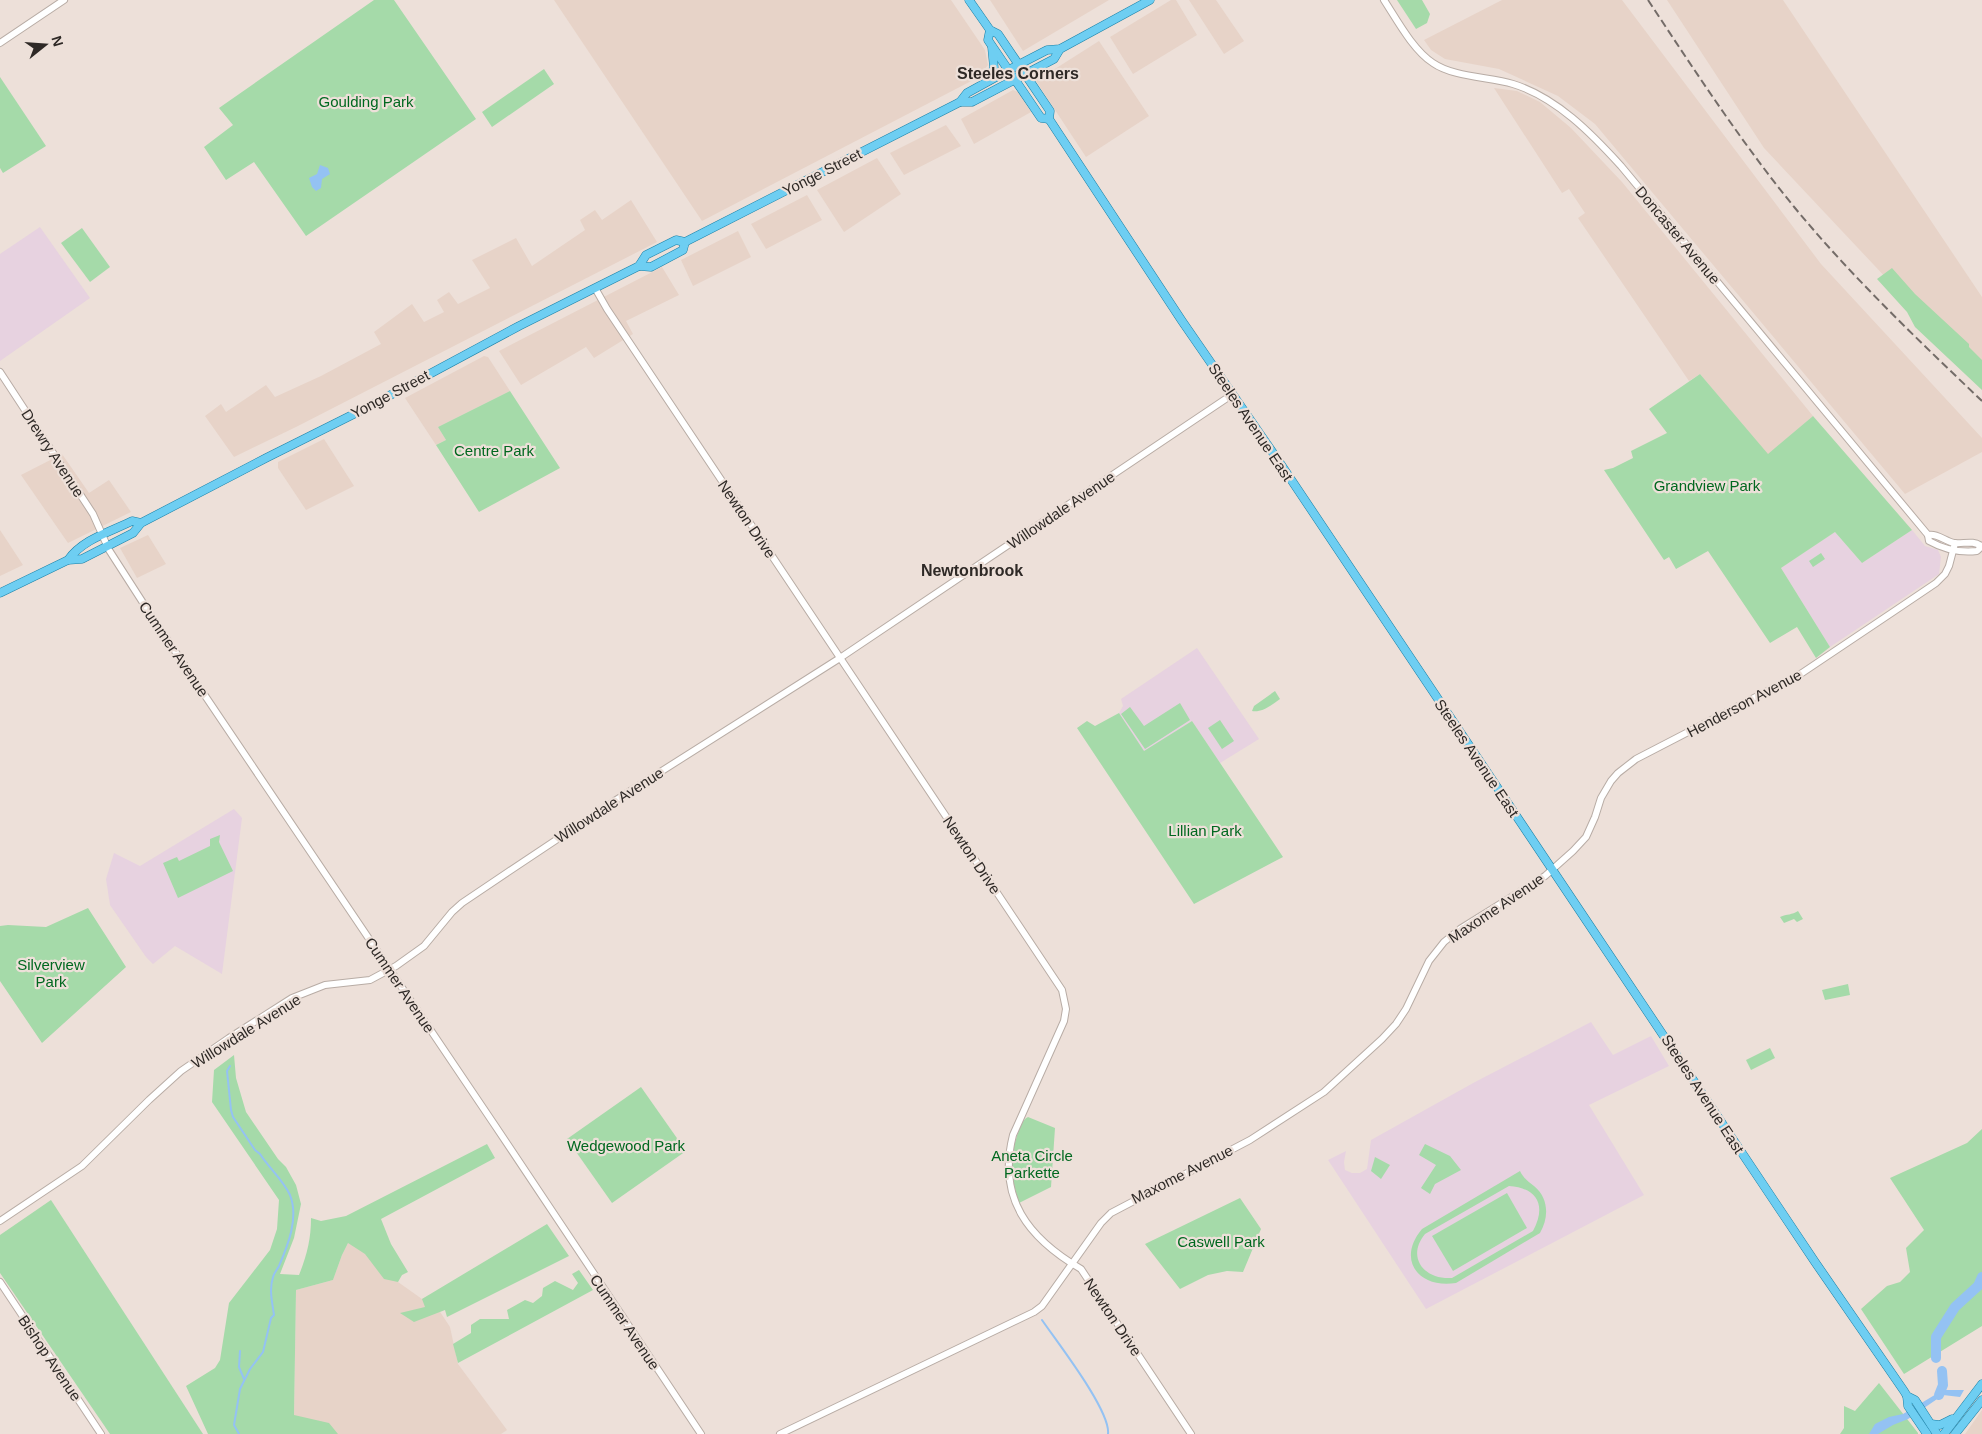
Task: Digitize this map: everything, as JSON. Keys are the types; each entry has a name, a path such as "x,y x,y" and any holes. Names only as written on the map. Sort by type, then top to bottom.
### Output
{"main road":[{"name":"Steeles Avenue East","path":"969,0 990,30 998,34 1050,111 1050,119 1182,321 1233,394 1760,1181 1907,1396 1908,1406 1925,1432"},
{"name":"Yonge Street","path":"0,594 68,560 82,559 107,545 133,534 141,524 639,266 646,255 676,240 685,242 960,102 967,93 1018,65 1047,50 1060,49 1150,0"},
{"path":"990,30 988,40 1016,79"},
{"path":"986,83 994,68 992,45"},
{"name":"Yonge Street","path":"960,102 972,102 1054,59 1060,49"},
{"name":"Steeles Avenue East","path":"1016,79 1040,118 1050,119"},
{"name":"Yonge Street","path":"639,266 651,267 683,250 685,242"},
{"name":"Yonge Street","path":"68,560 76,549 102,535 132,521 141,524"},
{"path":"1944,1434 1982,1384"},
{"name":"Steeles Avenue East","path":"1907,1396 1915,1400 1937,1434"},
{"path":"1955,1434 1982,1400"},
{"path":"1930,1423 1944,1424 1958,1416"}],"street":[{"path":"0,43 64,0"},
{"name":"Doncaster Avenue","path":"1384,0 1421,53 1433,64 1455,72 1522,87 1552,104 1592,135 1621,166 1928,535 1929,541 1944,549 1954,551"},
{"name":"Newton Drive","path":"595,288 607,309 1062,990 1066,1009 1064,1020 1013,1135 1008,1171 1014,1201 1026,1221 1045,1244 1080,1269 1084,1274 1191,1434"},
{"name":"Drewry Avenue","path":"0,372 93,514 102,535"},
{"name":"Willowdale Avenue","path":"0,1221 82,1166 181,1071 229,1038 292,998 325,986 370,980 390,969 424,946 452,912 462,903 613,802 840,658 1233,394"},
{"path":"1928,535 1934,534 1955,543 1976,542 1982,546 1977,551 1954,551"},
{"name":"Cummer Avenue","path":"102,535 156,623 701,1434"},
{"name":"Henderson Avenue","path":"1552,869 1586,837 1605,790 1618,773 1636,759 1802,673 1936,583 1945,574 1954,551 1955,543"},
{"name":"Maxome Avenue","path":"780,1434 1034,1312 1042,1306 1101,1223 1111,1213 1250,1140 1324,1092 1396,1024 1406,1009 1429,961 1444,942 1460,929 1545,876 1552,869"},
{"name":"Bishop Avenue","path":"0,1282 101,1434"}],"shaded area":[{"path":"554,0 951,0 985,50 988,65 979,77 702,221"},
{"path":"990,0 1109,0 1023,51"},
{"path":"1171,0 1176,0 1197,35 1133,74 1110,37"},
{"path":"1189,0 1216,0 1244,41 1224,54"},
{"path":"1502,0 1622,0 1821,264 1982,438 1982,452 1905,494 1595,124 1558,96 1499,69 1445,59 1431,50 1424,40"},
{"path":"1667,0 1783,0 1982,297 1982,380 1764,148"},
{"path":"1099,41 1149,116 1086,157 1036,81"},
{"path":"1494,88 1517,91 1540,102 1571,128 1622,182 1813,416 1768,455 1700,374 1689,381 1578,218 1585,213 1569,189 1562,193"},
{"path":"1013,90 1018,92 1031,112 974,144 961,119"},
{"path":"946,125 961,146 904,175 890,153"},
{"path":"877,158 901,194 844,232 817,190"},
{"path":"807,195 822,220 766,249 751,224"},
{"path":"631,200 657,242 296,427 234,457 205,416 221,404 226,412 266,385 275,397 321,376 381,344 374,332 412,304 424,322 444,312 437,300 449,292 458,304 490,288 472,260 516,238 532,266 585,230 580,220 595,210 602,220"},
{"path":"40,227 90,298 0,361 0,254"},
{"path":"738,231 751,257 693,286 681,260"},
{"path":"662,267 679,295 626,321 633,334 594,358 586,347 521,385 499,351"},
{"path":"484,356 488,357 510,391 438,427 446,440 436,445 405,398"},
{"path":"324,439 354,486 306,510 278,468 278,462"},
{"path":"62,454 89,493 109,480 131,512 68,543 21,475"},
{"path":"0,530 23,565 0,576"},
{"path":"1912,530 1925,546 1938,550 1941,557 1939,574 1830,647 1781,568 1835,532 1862,563"},
{"path":"148,535 166,564 137,578 120,548"},
{"path":"1197,648 1259,739 1220,763 1192,721 1144,752 1119,713 1123,706 1121,699"},
{"path":"234,809 242,818 222,974 175,946 153,964 146,957 110,905 106,879 114,853 140,866"},
{"path":"1591,1022 1613,1055 1651,1036 1669,1066 1589,1105 1644,1195 1426,1309 1328,1160 1346,1151 1345,1170 1352,1173 1360,1173 1367,1169 1371,1140 1475,1082"},
{"path":"348,1243 371,1249 398,1282 422,1299 429,1295 450,1327 458,1364 507,1430 501,1434 338,1434 294,1416 296,1290 333,1280"},
{"path":"1982,1410 1982,1434 1965,1434"}],"green space":[{"name":"Goulding Park","path":"374,0 394,0 476,119 306,236 254,162 226,180 204,147 233,125 219,108"},
{"path":"1397,0 1422,0 1430,14 1427,23 1416,29"},
{"path":"544,69 554,84 492,127 482,112"},
{"path":"0,77 46,146 3,173 0,168"},
{"path":"82,228 110,267 90,282 61,243"},
{"path":"1892,268 1915,294 1969,344 1969,347 1982,360 1982,390 1915,327 1907,312 1877,279"},
{"name":"Grandview Park","path":"1700,374 1768,454 1813,416 1912,530 1862,563 1835,532 1781,568 1830,647 1816,658 1797,627 1770,643 1708,551 1676,569 1669,557 1664,560 1604,470 1613,468 1633,458 1631,451 1667,433 1649,409"},
{"name":"Centre Park","path":"510,391 560,468 479,512 436,445 446,440 438,427"},
{"path":"1821,553 1825,559 1813,567 1809,561"},
{"path":"1275,691 1280,699 1263,710 1252,711 1254,706"},
{"path":"1180,703 1190,720 1145,749 1121,714 1130,707 1144,726"},
{"name":"Lillian Park","path":"1119,713 1144,751 1192,721 1283,857 1194,904 1077,728 1087,721 1095,726"},
{"path":"1220,720 1234,741 1222,749 1208,728"},
{"path":"220,835 219,842 233,871 178,898 163,863 177,857 179,861 210,846 210,839"},
{"name":"Silverview Park","path":"88,908 126,967 42,1043 0,981 0,926 46,927"},
{"path":"1798,911 1803,919 1797,922 1794,919 1784,923 1780,917 1794,913"},
{"path":"1848,984 1850,995 1825,1000 1822,990"},
{"path":"1770,1048 1775,1058 1751,1070 1746,1060"},
{"path":"234,1055 236,1078 246,1112 278,1159 286,1167 296,1185 301,1204 294,1238 280,1274 299,1275 308,1247 311,1218 321,1221 346,1216 487,1144 495,1158 381,1219 391,1244 408,1272 402,1275 398,1282 384,1279 365,1254 348,1243 333,1280 296,1290 294,1415 329,1423 338,1434 208,1434 186,1386 215,1368 220,1360 229,1303 270,1250 277,1229 279,1200 212,1102 214,1070"},
{"name":"Wedgewood Park","path":"641,1087 686,1151 612,1203 567,1139"},
{"name":"Aneta Circle Parkette","path":"1028,1117 1055,1128 1051,1187 1019,1203 1014,1185 1012,1159 1020,1128"},
{"path":"1982,1129 1982,1326 1904,1374 1861,1309 1887,1286 1900,1282 1910,1272 1906,1248 1924,1230 1890,1178 1967,1143"},
{"path":"1425,1144 1450,1156 1461,1170 1435,1184 1430,1194 1421,1188 1436,1165 1419,1155"},
{"path":"1375,1157 1390,1165 1381,1179 1371,1171"},
{"path":"1520,1171 1539,1191 1545,1202 1546,1215 1540,1233 1456,1283 1443,1284 1431,1281 1422,1277 1415,1270 1411,1251 1414,1240 1422,1229","holes":["1509,1186 1519,1187 1533,1194 1539,1206 1537,1222 1533,1231 1452,1278 1442,1278 1426,1271 1418,1259 1417,1251 1425,1234"]},
{"path":"1507,1193 1527,1228 1453,1271 1432,1236"},
{"name":"Caswell Park","path":"1240,1198 1261,1229 1243,1272 1227,1271 1208,1275 1180,1289 1145,1244"},
{"path":"51,1200 203,1434 110,1434 0,1273 0,1235"},
{"path":"547,1224 569,1256 447,1317 445,1310 414,1322 400,1313 425,1307 422,1299"},
{"path":"579,1270 593,1290 458,1363 453,1344 471,1333 471,1325 480,1319 509,1319 507,1310 525,1300 533,1303 542,1296 543,1288 555,1281 573,1290 578,1283 572,1274"},
{"path":"1879,1383 1918,1434 1840,1434 1844,1428 1844,1406 1855,1411"}],"water":[{"path":"320,165 328,168 330,174 322,179 321,188 316,191 312,187 309,178 317,174"},
{"path":"1943,1390 1964,1390 1960,1397 1943,1395 1908,1419 1878,1434 1869,1434 1875,1424 1889,1417 1903,1414"}],"waterway":[{"path":"230,1066 227,1071 233,1117 255,1150 287,1190 290,1195 293,1213 289,1240 273,1276 271,1296 274,1315 271,1318 263,1352 250,1369 240,1389 234,1425 239,1434"},
{"path":"1936,1358 1936,1337 1955,1307 1978,1286 1982,1277"},
{"path":"1042,1320 1092,1394 1107,1423 1108,1434"},
{"path":"240,1351 239,1367 244,1379"},
{"path":"1939,1395 1943,1385 1942,1371"}],"railway":[{"path":"1648,0 1737,132 1795,208 1862,283 1982,401"}],"district":[{"name":"Steeles Corners","path":"1018,73"},
{"name":"Newtonbrook","path":"972,570"}]}
